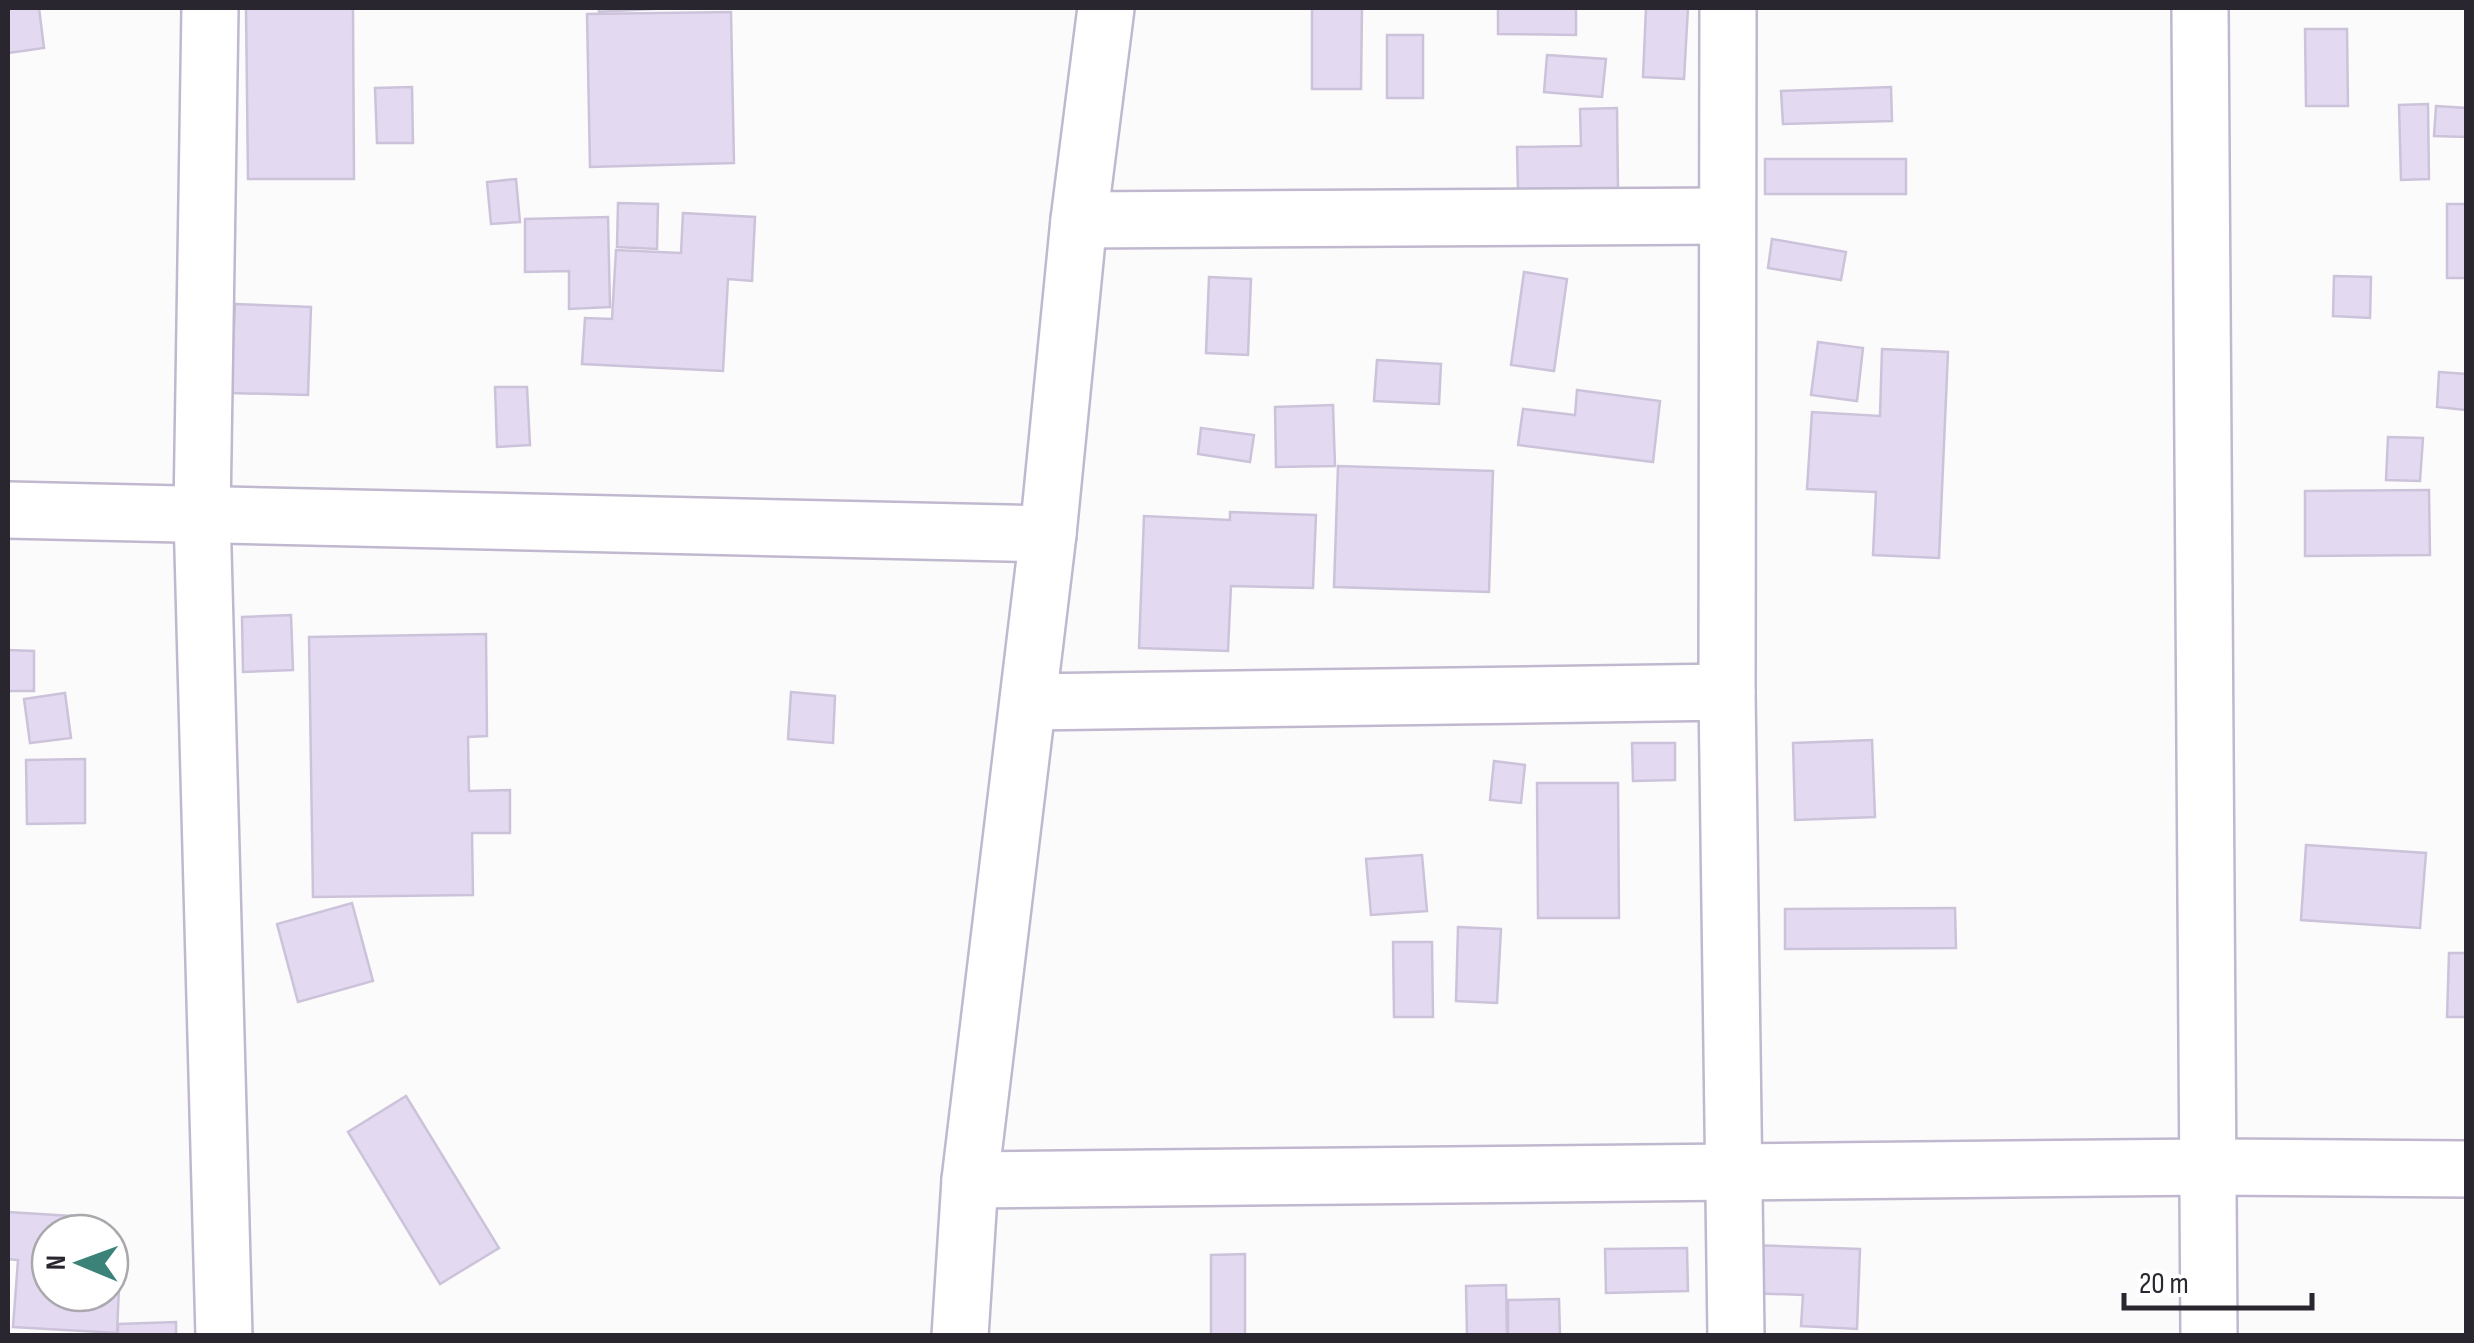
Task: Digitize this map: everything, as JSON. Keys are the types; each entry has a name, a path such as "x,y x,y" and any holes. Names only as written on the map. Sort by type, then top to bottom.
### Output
{"street":[{"path":"210,8 202,512 224,1336"},
{"path":"960,1336 970,1180 1029,702 1079,220 1106,8"},
{"path":"1728,8 1727,692 1736,1336"},
{"path":"2200,8 2208,1336"},
{"path":"1079,220 1727,216"},
{"path":"8,510 1048,534"},
{"path":"1029,702 1727,692"},
{"path":"970,1180 2208,1167 2466,1169"}],"building":[{"path":"8,8 39,8 44,48 8,53"},
{"path":"246,8 353,8 354,179 248,179"},
{"path":"599,8 671,8 599,12"},
{"path":"1312,8 1362,8 1361,89 1312,89"},
{"path":"1498,8 1576,8 1576,35 1498,34"},
{"path":"1646,8 1688,8 1684,79 1643,77"},
{"path":"731,12 734,163 590,167 587,14"},
{"path":"2305,29 2347,29 2348,106 2306,106"},
{"path":"1387,35 1423,35 1423,98 1387,98"},
{"path":"1547,55 1606,59 1602,97 1544,92"},
{"path":"412,87 413,143 377,143 375,88"},
{"path":"1891,87 1892,121 1783,124 1781,91"},
{"path":"2428,104 2429,179 2401,180 2399,105"},
{"path":"2436,106 2466,108 2466,137 2434,136"},
{"path":"1617,108 1618,189 1518,190 1517,147 1581,146 1580,109"},
{"path":"1765,159 1906,159 1906,194 1765,194"},
{"path":"516,179 520,222 491,224 487,182"},
{"path":"618,203 658,204 657,249 617,247"},
{"path":"2447,204 2466,204 2466,278 2447,278"},
{"path":"683,213 755,217 752,281 728,279 723,371 582,364 585,318 612,319 616,250 681,253"},
{"path":"608,217 610,307 569,309 569,271 525,272 525,219"},
{"path":"1772,239 1846,252 1841,280 1768,268"},
{"path":"1524,272 1567,279 1554,371 1511,365"},
{"path":"2334,276 2371,277 2370,318 2333,316"},
{"path":"1209,277 1251,279 1248,355 1206,353"},
{"path":"235,304 311,307 308,395 231,393"},
{"path":"1818,342 1863,348 1857,401 1811,395"},
{"path":"1882,349 1948,352 1939,558 1873,555 1876,492 1807,489 1812,412 1880,416"},
{"path":"1377,360 1441,364 1439,404 1374,401"},
{"path":"2439,372 2466,374 2466,410 2437,407"},
{"path":"495,387 527,387 530,445 497,447"},
{"path":"1577,390 1660,401 1653,462 1518,445 1523,409 1575,415"},
{"path":"1333,405 1335,466 1276,467 1275,407"},
{"path":"1201,428 1254,435 1250,462 1198,454"},
{"path":"2388,437 2423,438 2420,481 2386,480"},
{"path":"1338,466 1493,471 1489,592 1334,587"},
{"path":"2429,490 2430,555 2305,556 2305,491"},
{"path":"1230,512 1316,515 1313,588 1231,586 1228,651 1139,648 1144,516 1230,520"},
{"path":"291,615 293,670 243,672 242,617"},
{"path":"486,634 487,736 468,737 469,791 510,790 510,833 472,833 473,895 313,897 309,637"},
{"path":"8,650 34,651 34,691 8,691"},
{"path":"791,692 835,696 833,743 788,739"},
{"path":"65,693 71,738 30,743 24,699"},
{"path":"1872,740 1875,817 1795,820 1793,743"},
{"path":"1632,743 1675,743 1675,780 1633,781"},
{"path":"85,759 85,823 27,824 26,760"},
{"path":"1494,761 1525,765 1521,803 1490,800"},
{"path":"1537,783 1618,783 1619,918 1538,918"},
{"path":"2306,845 2426,853 2420,928 2301,920"},
{"path":"1422,855 1427,911 1371,915 1366,859"},
{"path":"352,903 373,981 298,1002 277,924"},
{"path":"1955,908 1956,948 1785,949 1785,909"},
{"path":"1458,927 1501,929 1497,1003 1456,1001"},
{"path":"1393,942 1432,942 1433,1017 1394,1017"},
{"path":"2449,953 2466,953 2466,1017 2447,1017"},
{"path":"406,1096 499,1248 440,1284 348,1132"},
{"path":"8,1212 30,1213 30,1313 118,1313 117,1333 13,1327 18,1260 8,1259"},
{"path":"1749,1245 1860,1249 1857,1329 1801,1326 1803,1295 1747,1293"},
{"path":"1687,1248 1688,1291 1606,1293 1605,1249"},
{"path":"1245,1254 1245,1336 1211,1336 1211,1255"},
{"path":"1506,1285 1507,1336 1467,1336 1466,1286"},
{"path":"1559,1299 1560,1336 1508,1336 1508,1300"},
{"path":"176,1322 176,1336 118,1336 118,1324"}]}
